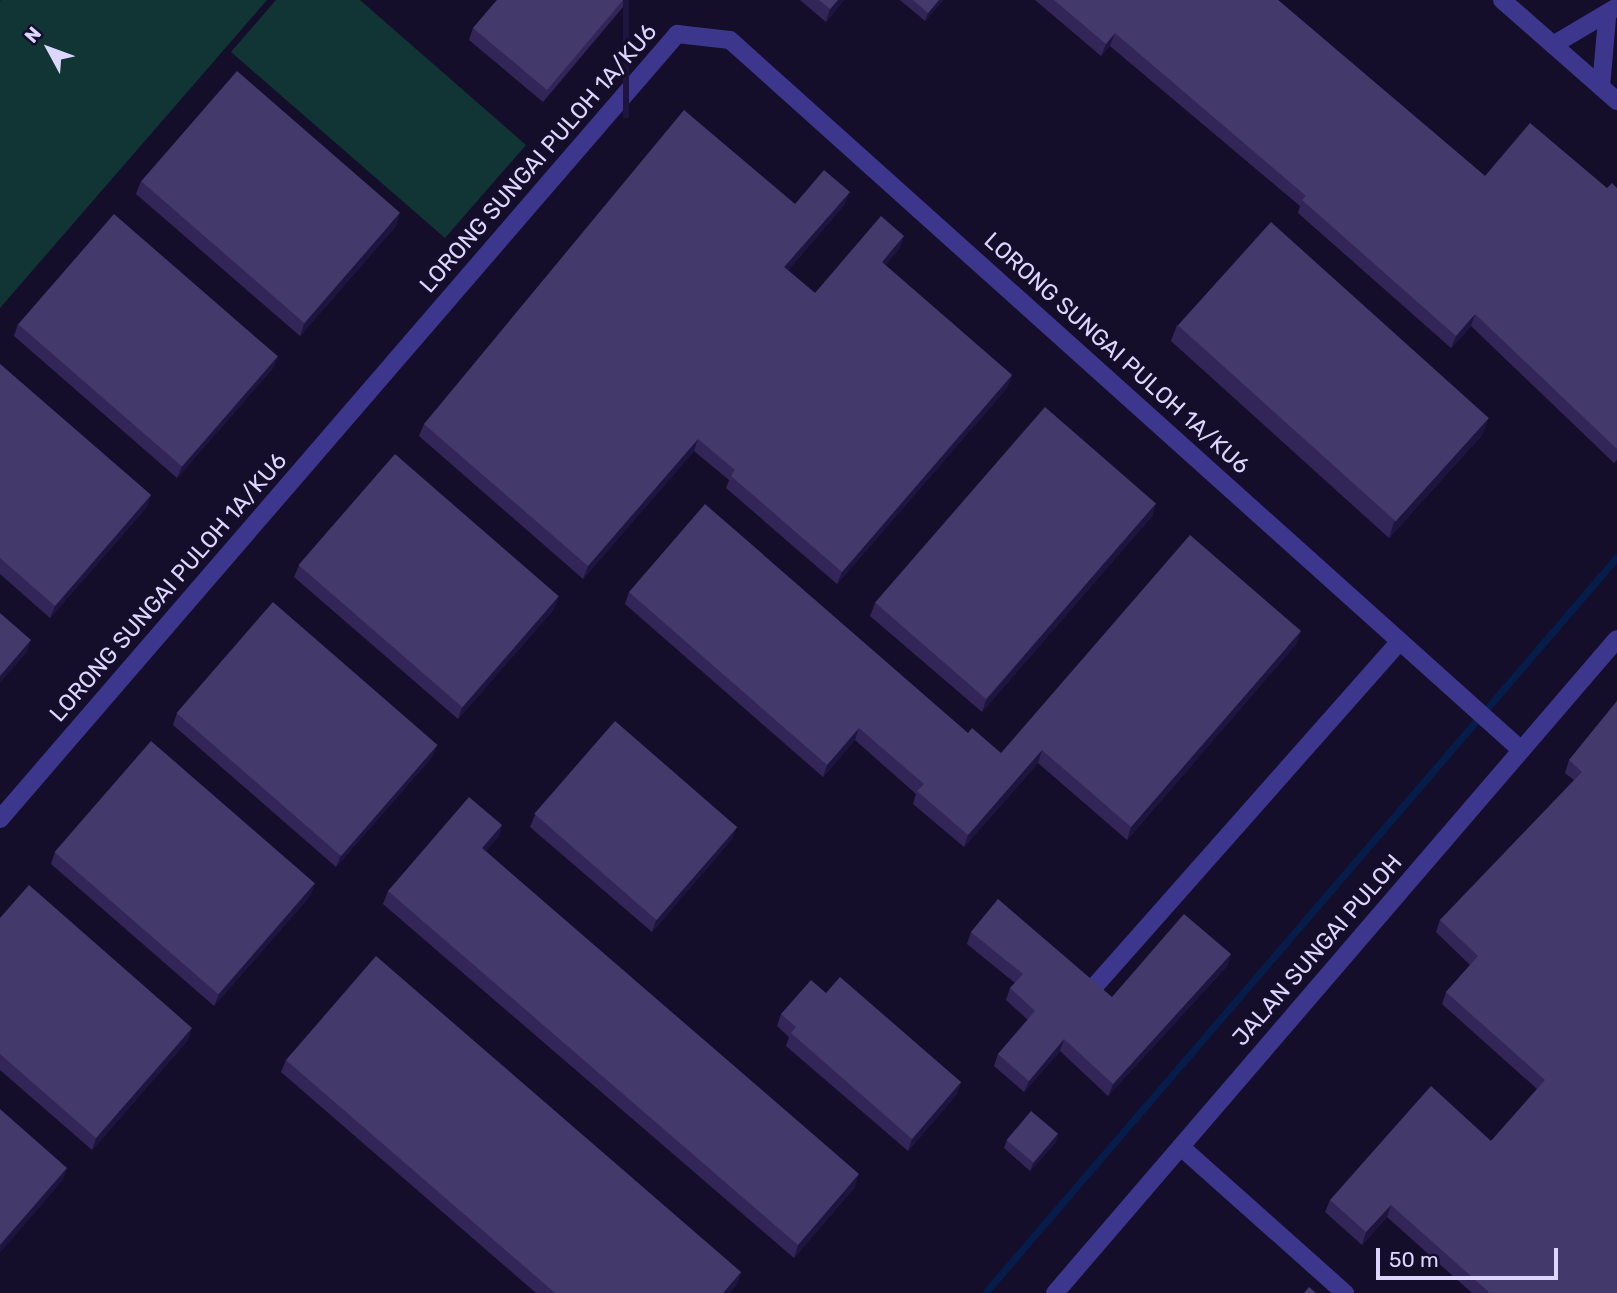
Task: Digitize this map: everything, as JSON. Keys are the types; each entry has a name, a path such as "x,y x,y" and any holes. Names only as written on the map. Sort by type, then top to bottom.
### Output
{"street":[{"path":"1502,0 1617,101"},
{"path":"1553,45 1612,13"},
{"path":"1601,87 1612,13"},
{"name":"LORONG SUNGAI PULOH 1A/KU6","path":"0,819 677,34 730,40 1521,750"},
{"name":"JALAN SUNGAI PULOH","path":"1055,1293 1617,639"},
{"path":"1094,987 1399,642"},
{"path":"1181,1147 1345,1293"}],"green space":[{"path":"267,0 0,308 0,1"},
{"path":"276,0 360,0 526,145 445,238 231,52"}],"building":[{"path":"497,0 623,0 547,90 473,28"},
{"path":"819,0 838,0 830,9"},
{"path":"913,0 939,0 928,13"},
{"path":"1054,0 1278,0 1485,176 1530,123 1607,188 1612,183 1617,188 1617,449 1475,314 1456,336 1302,200 1306,196 1115,33 1106,44"},
{"path":"237,71 400,213 304,323 141,181"},
{"path":"684,110 795,204 824,170 850,192 784,267 815,293 881,216 904,236 882,262 1012,375 842,572 731,476 735,470 698,439 588,566 424,424"},
{"path":"114,214 278,356 182,467 18,324"},
{"path":"1271,222 1489,418 1396,521 1178,325"},
{"path":"0,364 151,495 55,606 0,558"},
{"path":"1045,407 1156,503 986,699 875,602"},
{"path":"395,454 559,596 462,707 299,565"},
{"path":"705,504 968,733 972,728 1001,753 1190,535 1301,631 1131,827 1042,750 968,835 917,791 924,784 859,728 827,765 629,592"},
{"path":"273,602 438,745 341,856 177,713"},
{"path":"0,613 31,640 0,676"},
{"path":"1617,701 1617,1293 1490,1293 1391,1205 1366,1232 1330,1200 1431,1086 1491,1141 1545,1080 1446,992 1478,956 1440,920 1582,772 1569,760"},
{"path":"615,721 737,827 657,920 534,814"},
{"path":"151,741 315,883 218,994 55,852"},
{"path":"469,797 502,825 482,848 859,1174 798,1245 388,891"},
{"path":"29,885 192,1028 96,1138 0,1054 0,918"},
{"path":"998,899 1112,997 1184,914 1231,954 1113,1084 1064,1039 1029,1081 998,1054 1035,1011 1010,988 1023,974 971,932"},
{"path":"376,956 741,1272 723,1293 555,1293 286,1060"},
{"path":"840,977 961,1082 912,1139 791,1033 796,1027 781,1014 811,980 826,993"},
{"path":"0,1109 67,1168 0,1245"},
{"path":"1031,1111 1058,1133 1033,1163 1007,1140"},
{"path":"1309,1287 1316,1293 1304,1293"}],"waterway":[{"path":"985,1293 1617,557"}]}
